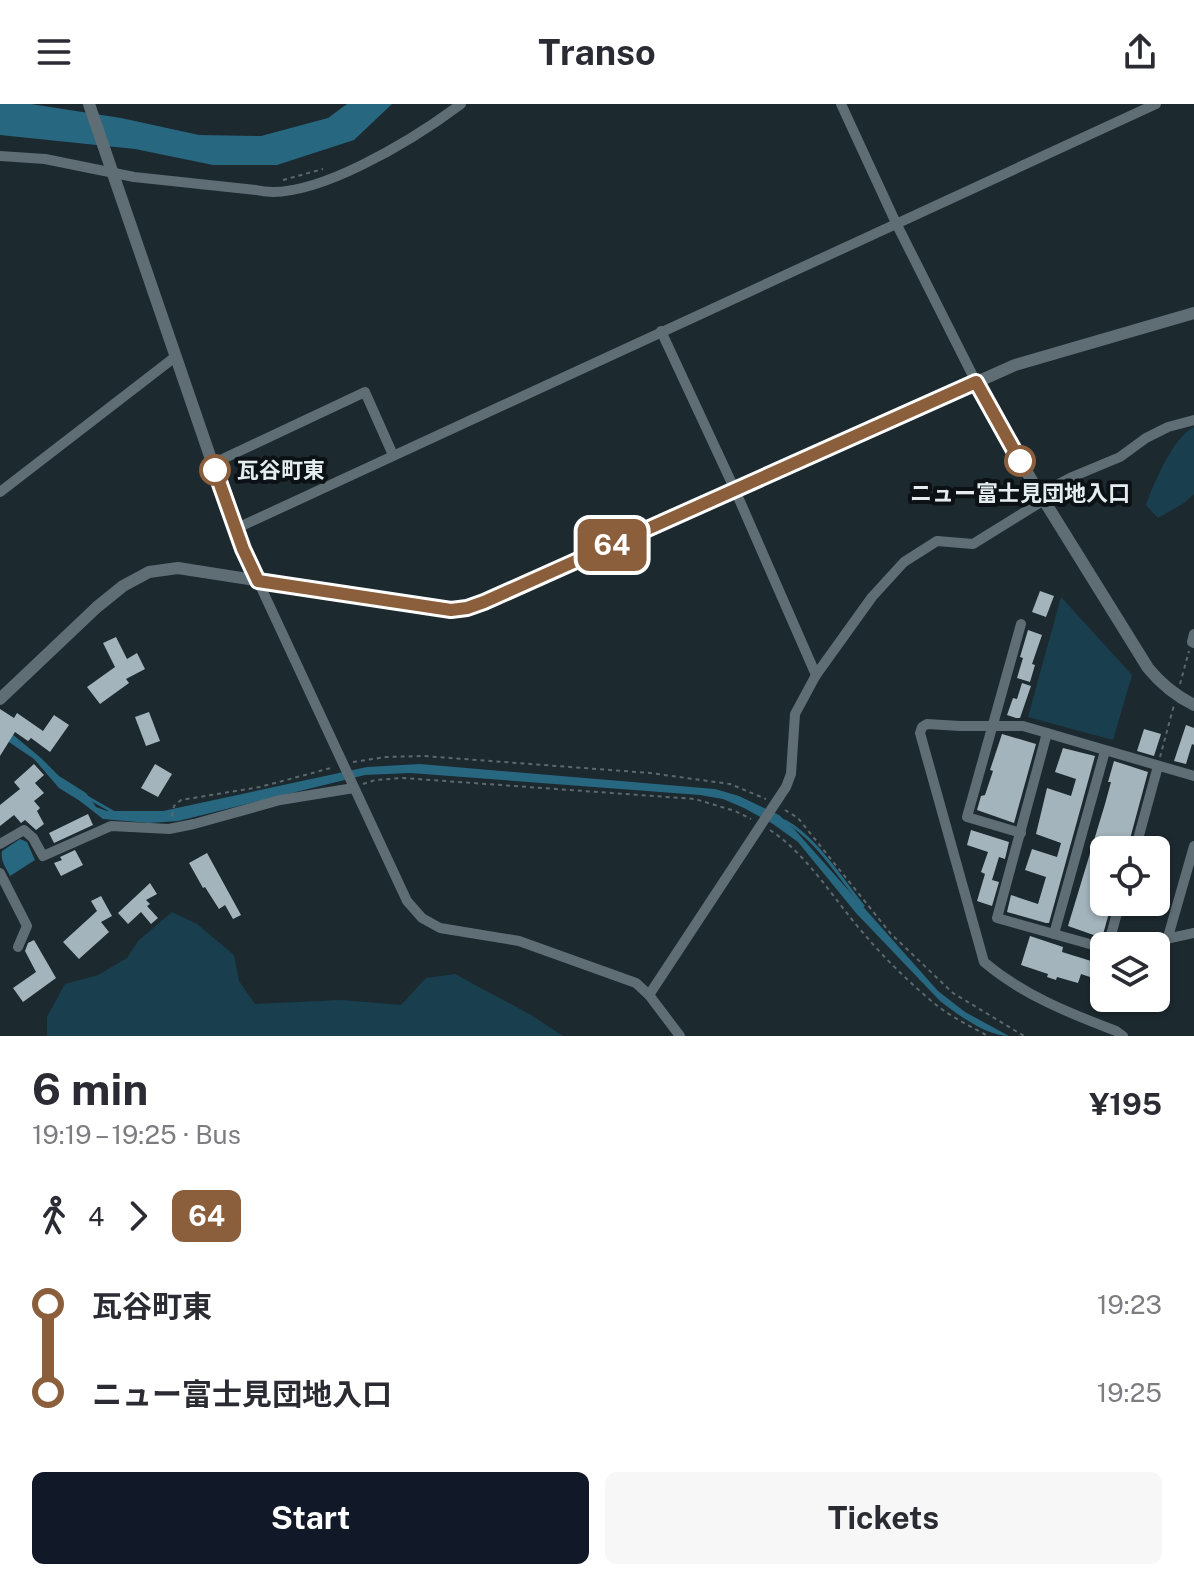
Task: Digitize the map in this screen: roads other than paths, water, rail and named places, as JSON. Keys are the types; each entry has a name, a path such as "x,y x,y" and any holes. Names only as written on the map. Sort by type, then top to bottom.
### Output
{"street":[{"path":"89,104 235,529 407,901 422,918 440,928 519,941 636,983 680,1036"},
{"path":"0,156 45,159 134,177 269,193 290,190 355,168 391,151 461,104"},
{"path":"841,104 896,223 998,424 1148,668 1176,696 1194,705"},
{"path":"235,529 1156,104"},
{"path":"0,699 97,607 141,575 178,568 420,606 451,610 467,608 1015,365 1194,313"},
{"path":"661,331 816,675"},
{"path":"0,492 175,357"},
{"path":"212,464 365,392 393,455"},
{"path":"649,995 775,804 791,774 795,714 816,675 872,597 904,562 937,541 973,544 1072,477 1120,457 1168,427 1194,420"},
{"path":"1021,624 967,817 1021,833"},
{"path":"1194,634 1194,643"},
{"path":"1123,1036 1062,1010 1006,980 984,962 920,733 927,724 1023,726 1194,776"},
{"path":"1047,733 997,918 1090,943"},
{"path":"1054,934 1105,751"},
{"path":"1139,836 1158,766"},
{"path":"0,844 24,830 33,838 43,856 111,826 169,829 280,800 354,788"},
{"path":"1169,932 1194,846"},
{"path":"0,873 27,926 18,947"},
{"path":"1170,937 1194,933"}],"waterway":[{"path":"87,797 115,813"},
{"path":"785,821 818,848 863,906"}],"place":[{"name":"ニュー富士見団地入口","path":"1020,461"},
{"name":"瓦谷町東","path":"215,470"}]}
